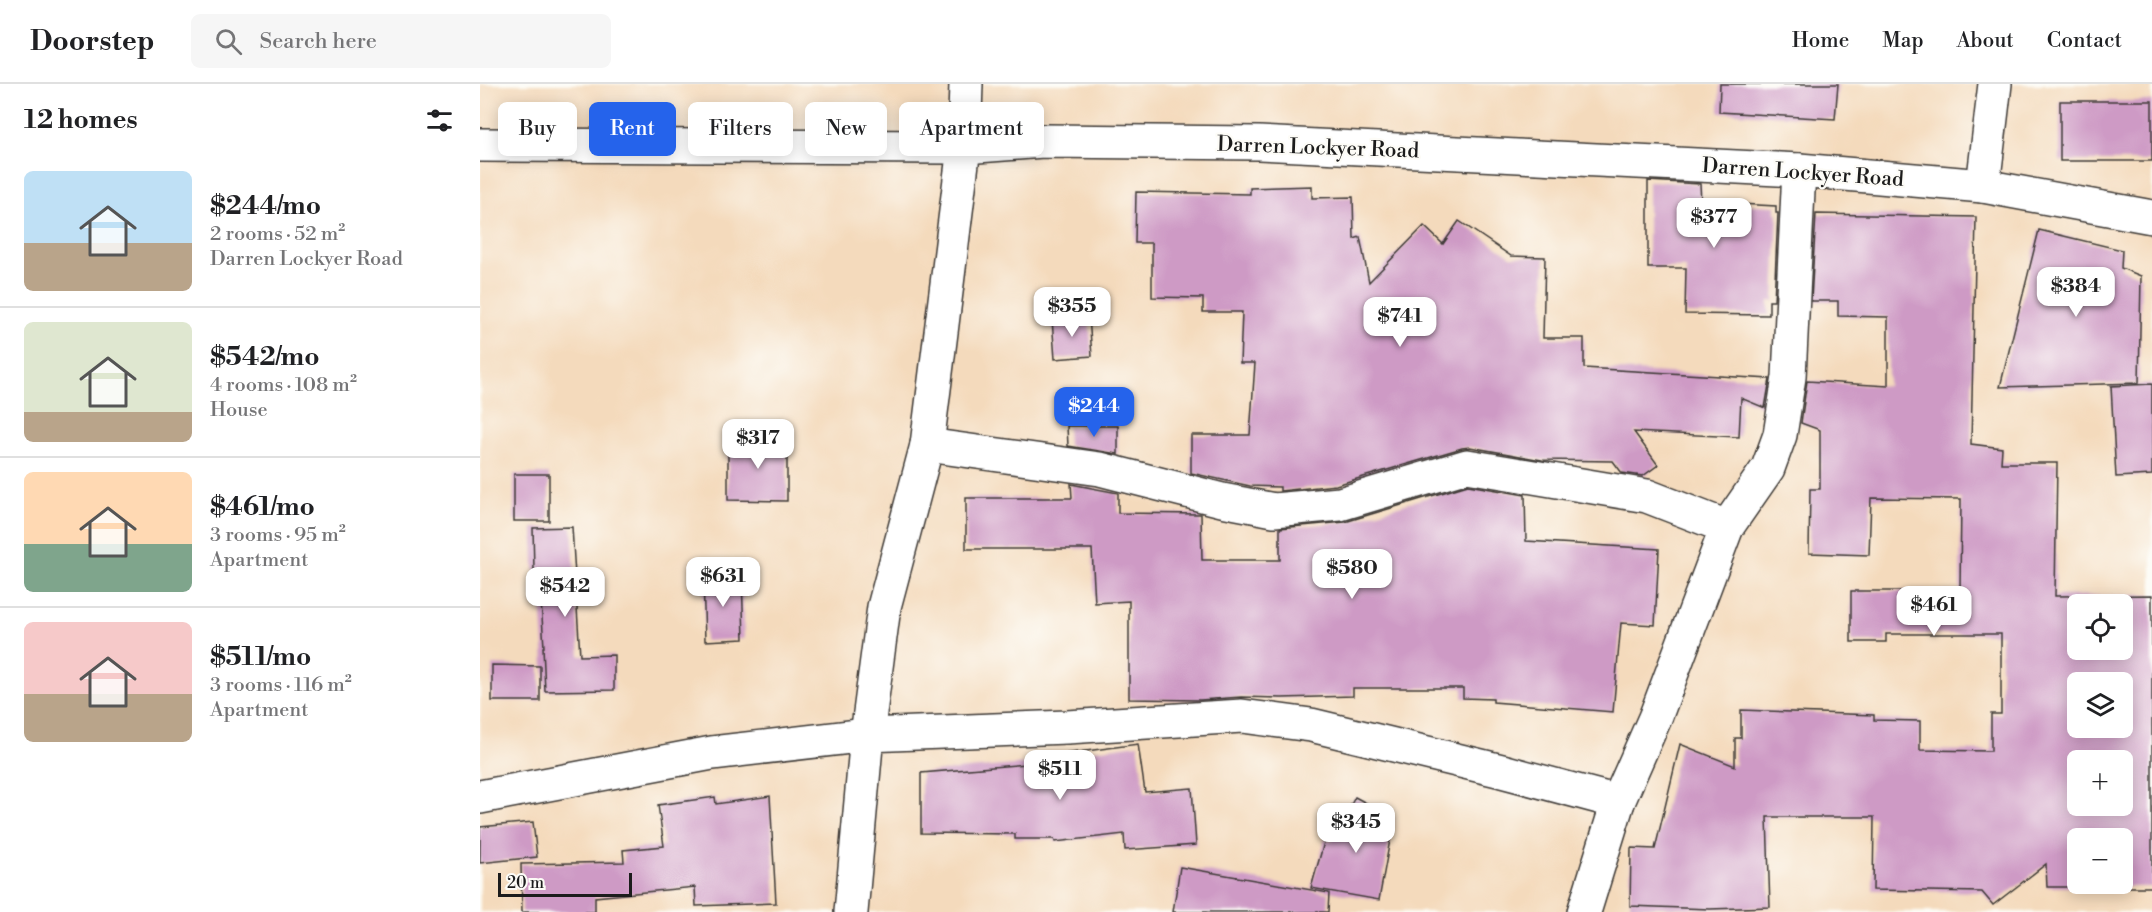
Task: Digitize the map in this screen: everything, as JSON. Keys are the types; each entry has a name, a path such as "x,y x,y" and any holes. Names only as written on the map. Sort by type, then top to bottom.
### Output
{"street":[{"path":"965,102 966,84"},
{"path":"1983,186 1995,84"},
{"name":"Darren Lockyer Road","path":"1044,141 1259,143 1799,170 1983,186 2152,217"},
{"name":"Darren Lockyer Road","path":"480,145 899,147"},
{"path":"851,912 867,735 884,607 927,446 963,156"},
{"path":"1584,912 1618,802 1655,718 1727,526 1768,468 1780,435 1789,377 1799,170"},
{"path":"927,446 1100,469 1222,500 1274,510 1340,504 1467,466 1647,496 1727,526"},
{"path":"480,797 712,753 867,735 1067,727 1242,716 1311,725 1502,771 1618,802"}],"building":[{"path":"1720,84 1838,84 1835,119 1719,112"},
{"path":"2060,101 2152,101 2152,161 2060,161"},
{"path":"1648,181 1700,184 1701,202 1776,206 1776,213 1778,213 1774,301 1769,301 1769,315 1685,314 1686,268 1648,268"},
{"path":"1312,186 1312,198 1353,197 1354,239 1360,237 1369,282 1424,226 1443,244 1459,221 1511,256 1545,257 1543,338 1584,338 1584,368 1770,379 1765,408 1741,398 1739,437 1634,432 1658,465 1643,476 1622,473 1613,461 1542,460 1470,447 1336,485 1280,491 1280,487 1250,486 1191,473 1191,435 1250,435 1255,363 1240,363 1242,312 1203,312 1203,298 1152,297 1152,243 1135,243 1136,192 1250,194 1250,188"},
{"path":"1816,214 1976,217 1971,444 2002,448 2001,463 2057,463 2055,596 2067,596 2067,660 2133,660 2133,595 2152,595 2152,887 2133,887 2133,828 2067,828 2067,887 2047,887 2046,864 1993,905 1982,892 1873,890 1874,817 1767,817 1770,907 1710,909 1630,906 1631,848 1655,849 1680,744 1735,766 1735,738 1741,738 1741,710 1874,715 1874,720 1920,721 1920,750 1991,751 1991,714 2001,714 2001,634 1886,634 1886,642 1851,642 1851,591 1960,591 1961,499 1871,498 1869,555 1809,553 1810,489 1820,489 1820,430 1801,423 1807,381 1888,386 1888,317 1838,316 1838,301 1811,301"},
{"path":"2039,230 2122,250 2121,268 2141,276 2139,383 2000,387"},
{"path":"1089,317 1092,356 1055,359 1052,319"},
{"path":"2152,384 2152,475 2116,477 2111,386"},
{"path":"1067,426 1118,426 1118,454 1068,446"},
{"path":"728,440 787,441 787,501 728,500"},
{"path":"514,474 549,474 549,521 514,521"},
{"path":"1071,484 1118,493 1118,513 1201,514 1202,560 1280,560 1280,528 1345,522 1468,485 1525,495 1526,541 1659,549 1655,625 1621,623 1613,712 1463,698 1463,688 1353,688 1353,696 1241,697 1200,700 1129,699 1129,601 1095,603 1092,549 966,549 966,498 1072,498"},
{"path":"572,527 580,656 614,655 614,690 545,691 539,570 534,570 533,528"},
{"path":"742,576 744,639 705,641 703,577"},
{"path":"492,665 540,666 540,701 492,701"},
{"path":"1138,744 1145,792 1192,788 1196,845 1125,850 1124,834 1055,842 1054,839 1015,839 1015,834 921,833 921,773 1050,762 1049,756"},
{"path":"770,796 776,903 696,906 695,887 595,897 595,912 522,912 521,864 624,862 623,850 664,846 658,805 715,797 716,804"},
{"path":"1355,797 1394,818 1379,900 1311,888 1325,839 1332,841"},
{"path":"533,822 537,857 480,863 480,827"},
{"path":"1180,867 1329,893 1328,912 1173,912"}]}
